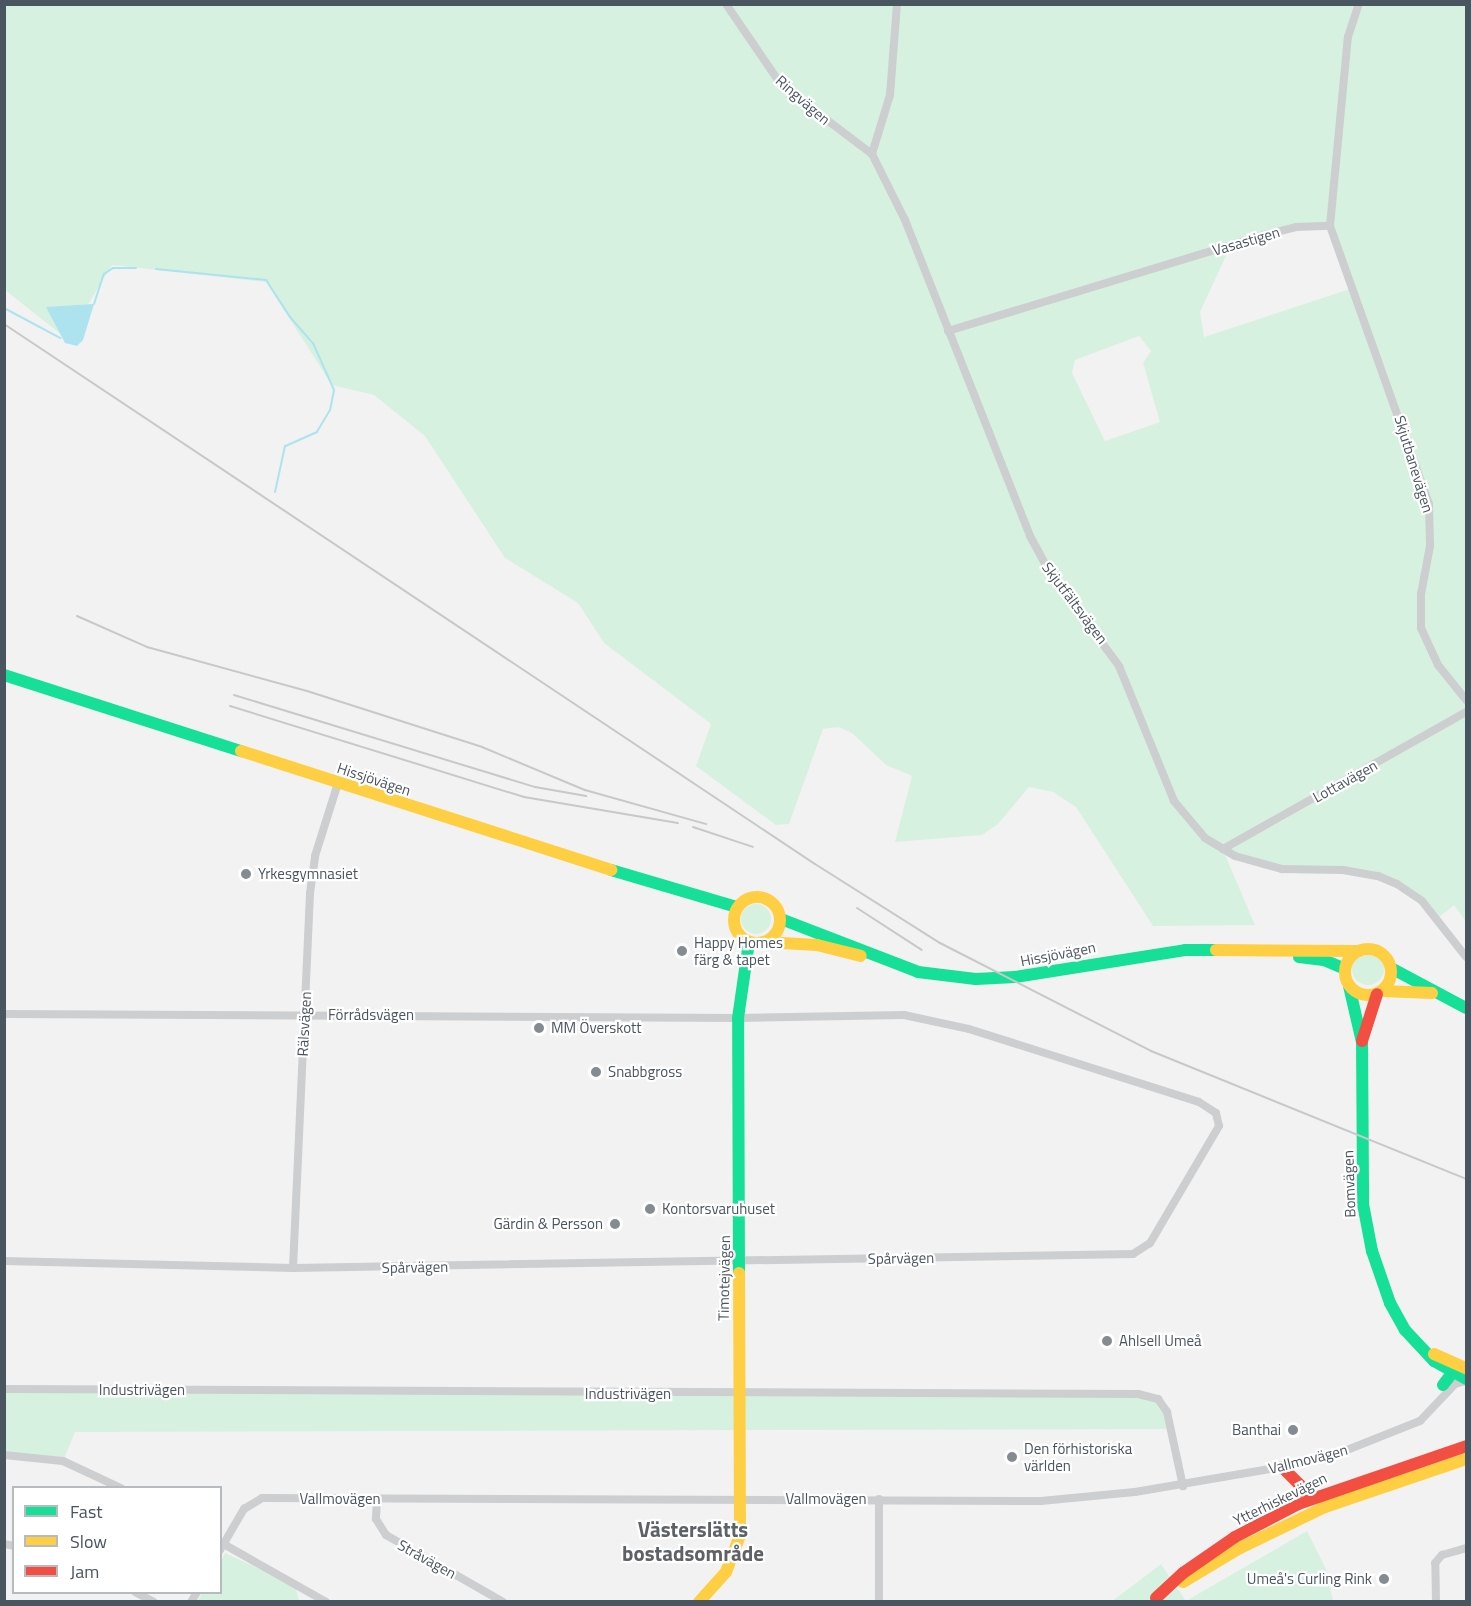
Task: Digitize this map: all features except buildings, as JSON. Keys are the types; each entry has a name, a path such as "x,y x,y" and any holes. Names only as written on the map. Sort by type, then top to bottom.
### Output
{"main road":[{"name":"Hissjövägen","path":"4,675 338,783 737,907"},
{"path":"761,897 775,905 781,918 775,935 765,942 749,942 734,926 737,907 748,898 761,897"},
{"name":"Hissjövägen","path":"781,918 918,972 986,979 1049,973 1156,952 1235,949 1359,951"},
{"name":"Timotejvägen","path":"699,1602 721,1578 737,1549 741,1500 738,1394 738,1018 749,942"},
{"name":"Hissjövägen","path":"765,942 817,945 889,962"},
{"name":"Hissjövägen","path":"1235,949 1324,960 1345,969"},
{"path":"1442,994 1405,989 1363,995 1349,986 1345,969 1359,951 1378,951 1391,968 1442,994 1467,1008"},
{"path":"1379,992 1391,976 1391,968"},
{"name":"Bomvägen","path":"1349,986 1362,1042 1362,1180 1365,1226 1390,1303 1420,1347 1461,1374 1447,1386"},
{"name":"Bomvägen","path":"1362,1042 1379,992"},
{"name":"Ytterhiskevägen","path":"1154,1600 1183,1573 1235,1537 1298,1504 1467,1446"},
{"name":"Ytterhiskevägen","path":"1154,1600 1240,1548 1325,1507 1467,1460"},
{"path":"1282,1467 1300,1485 1298,1504"}],"street":[{"name":"Ringvägen","path":"726,4 782,86 872,154"},
{"path":"872,154 890,95 897,4"},
{"path":"1330,226 1348,37 1359,4"},
{"name":"Skjutfältsvägen","path":"872,154 905,220 1040,555 1119,666 1174,801 1188,822 1223,849 1259,864 1343,870 1378,876 1397,884 1422,901 1467,957"},
{"name":"Vasastigen","path":"948,331 1264,235 1296,227 1330,226"},
{"name":"Skjutbanevägen","path":"1330,226 1429,504 1430,546 1421,601 1421,628 1438,665 1467,700"},
{"name":"Lottavägen","path":"1223,849 1467,712"},
{"name":"Rälsvägen","path":"294,1268 304,1015 314,865 338,783"},
{"name":"Förrådsvägen","path":"4,1014 738,1018"},
{"name":"Spårvägen","path":"4,1261 294,1268 1139,1252 1150,1243 1220,1126 1216,1113 1206,1104 940,1022 852,1014 738,1018"},
{"path":"1440,1361 1447,1386"},
{"name":"Vallmovägen","path":"222,1546 244,1509 262,1498 1041,1501 1183,1486 1282,1467 1401,1431 1435,1407 1447,1386"},
{"name":"Industrivägen","path":"4,1389 1150,1395 1167,1412 1183,1486"},
{"path":"4,1455 63,1461 117,1486"},
{"name":"Stråvägen","path":"377,1499 376,1519 386,1535 503,1602"},
{"path":"879,1499 879,1602"},
{"path":"222,1546 326,1602"},
{"path":"1436,1602 1435,1563 1442,1555 1467,1548"},
{"path":"303,1602 308,1591"},
{"path":"137,1594 154,1602"}],"green space":[{"path":"4,5 1466,5 1466,922 1454,905 1438,918 1422,901 1378,876 1282,869 1223,850 1255,925 1153,926 1076,807 1053,792 1029,787 998,824 982,835 895,842 912,776 886,765 852,733 838,727 823,729 789,824 776,825 696,766 711,724 604,643 578,603 505,558 425,436 374,395 332,385 266,282 112,265 67,339 5,290","holes":["1330,226 1353,288 1204,337 1200,312 1231,245 1296,227","1139,336 1151,351 1143,363 1160,422 1105,441 1072,373 1075,360"]},
{"path":"756,904 762,905 770,913 770,925 762,933 756,934 750,933 742,925 741,919 742,913 750,905"},
{"path":"1368,953 1379,958 1384,969 1379,980 1368,985 1357,980 1352,969 1357,958"},
{"path":"5,1389 1138,1394 1158,1399 1171,1429 75,1432 63,1461 5,1455"},
{"path":"1307,1531 1327,1571 1333,1601 1111,1602 1161,1564 1186,1601"},
{"path":"225,1553 295,1585 299,1601 197,1602 201,1594 222,1594 222,1559"}],"water":[{"path":"94,304 83,340 77,346 65,343 46,307"}],"waterway":[{"path":"94,304 104,274 113,268 136,268"},
{"path":"156,269 266,280 290,317 313,343 334,390 330,410 317,432 285,446 275,492"},
{"path":"4,308 60,338"}],"railway":[{"path":"4,324 815,864 940,943 1151,1051 1466,1179"},
{"path":"77,616 147,647 307,691 482,747 585,790 706,824"},
{"path":"234,695 535,787 586,796"},
{"path":"230,706 524,797 678,823"},
{"path":"693,827 753,847"},
{"path":"857,908 922,950"}],"traffic: fast":[{"path":"4,675 241,751"},
{"path":"611,870 737,907"},
{"path":"781,919 918,972 976,979 1015,977 1185,950 1216,950"},
{"path":"739,1273 738,1018 749,942"},
{"path":"1299,957 1324,960 1345,969"},
{"path":"1391,968 1466,1008"},
{"path":"1349,986 1362,1042 1363,1204 1372,1251 1390,1303 1405,1330 1434,1361 1466,1379"},
{"path":"1443,1385 1452,1373 1460,1371"}],"traffic: slow":[{"path":"241,751 611,870"},
{"path":"757,897 773,904 780,920 773,936 757,943 741,936 734,920 741,904 757,897"},
{"path":"765,942 817,945 861,956"},
{"path":"1368,949 1384,956 1391,972 1384,988 1368,995 1352,988 1345,972 1352,956 1368,949"},
{"path":"1216,950 1359,951"},
{"path":"1382,991 1432,993"},
{"path":"699,1602 726,1572 740,1535 739,1273"},
{"path":"1434,1354 1466,1368"},
{"path":"1183,1582 1240,1548 1325,1507 1466,1459"}],"traffic: jam":[{"path":"1362,1041 1377,994"},
{"path":"1156,1598 1183,1573 1235,1537 1298,1504 1466,1446"},
{"path":"1282,1467 1300,1485 1298,1504"}],"place":[{"name":"Yrkesgymnasiet","path":"246,874"},
{"name":"Happy Homes färg & tapet","path":"682,951"},
{"name":"MM Överskott","path":"539,1028"},
{"name":"Snabbgross","path":"596,1072"},
{"name":"Kontorsvaruhuset","path":"650,1209"},
{"name":"Gärdin & Persson","path":"615,1224"},
{"name":"Ahlsell Umeå","path":"1107,1341"},
{"name":"Banthai","path":"1293,1430"},
{"name":"Den förhistoriska världen","path":"1012,1457"},
{"name":"Umeå's Curling Rink","path":"1384,1579"}],"district":[{"name":"Västerslätts bostadsområde","path":"693,1541"}]}
